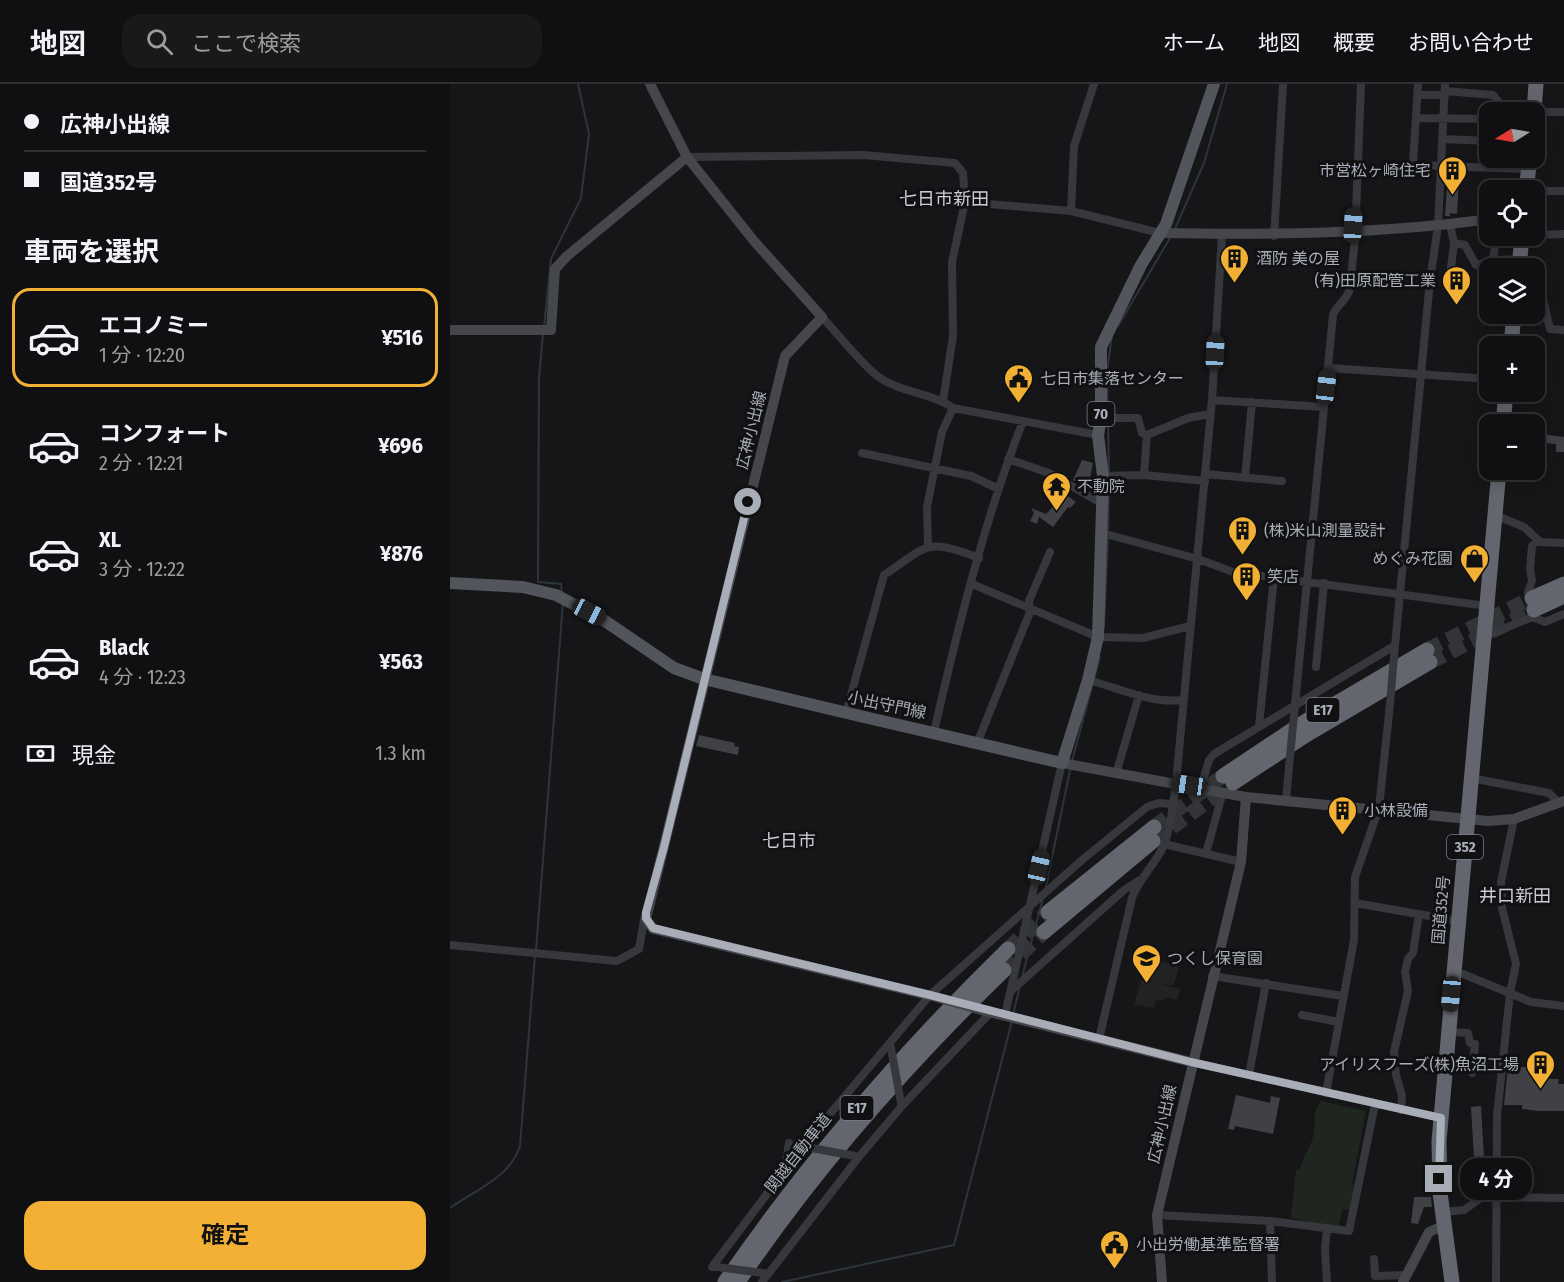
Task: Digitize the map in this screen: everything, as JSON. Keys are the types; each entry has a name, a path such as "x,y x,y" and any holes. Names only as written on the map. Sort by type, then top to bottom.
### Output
{"highway":[{"path":"1535,102 1536,84"},
{"name":"国道352号","path":"1452,1282 1438,1166 1453,972 1498,480"},
{"path":"1533,608 1564,584"},
{"path":"1533,608 1564,596"},
{"name":"E17","path":"1226,784 1301,724 1429,656"},
{"path":"1048,912 1157,837"},
{"path":"1044,932 1157,837"},
{"name":"関越自動車道","path":"725,1282 777,1208 846,1121 923,1034 1008,949"},
{"name":"関越自動車道","path":"738,1282 786,1215 853,1130 932,1041 1004,970"}],"main road":[{"path":"650,84 687,157 754,242 822,317"},
{"name":"70","path":"1062,763 1088,680 1098,637 1103,476 1098,435 1101,418 1101,347 1141,265 1166,224 1214,84"},
{"path":"450,330 551,330 555,269 567,256 687,157"},
{"path":"1160,233 1274,236 1438,226 1479,220"},
{"name":"広神小出線","path":"646,912 785,356 822,317"},
{"name":"小出守門線","path":"450,583 523,587 556,595 605,621 674,668 704,679 893,726 978,741 1062,763"},
{"path":"1062,763 1201,787 1226,784 1246,797 1378,808 1488,821 1515,819 1561,802"},
{"name":"広神小出線","path":"1162,1282 1156,1215 1241,862 1246,797"},
{"path":"646,912 646,918 653,928 1191,1062"},
{"path":"1405,1279 1429,1232 1444,1218"}],"street":[{"path":"1071,211 1074,146 1095,84"},
{"path":"1274,236 1283,84"},
{"path":"1286,800 1333,315 1336,308 1349,295 1361,84"},
{"path":"1418,84 1413,165 1479,168"},
{"path":"1418,95 1445,90 1493,95 1499,102"},
{"path":"1326,1093 1354,940 1355,877 1378,808 1401,595 1430,281 1438,226 1445,90"},
{"path":"1545,112 1564,111"},
{"path":"1416,118 1479,118"},
{"path":"1442,139 1479,141"},
{"path":"687,157 863,155 955,163 963,173 965,202 952,262 953,336 943,401"},
{"path":"1545,191 1564,191"},
{"path":"965,202 1071,211 1160,233"},
{"path":"1450,224 1454,243 1450,276"},
{"path":"1012,990 1124,890 1138,881 1151,867 1157,837 1172,804 1176,783 1212,400 1222,234"},
{"path":"1545,235 1564,234"},
{"path":"1454,243 1465,245 1476,265 1479,264"},
{"path":"1545,308 1550,329 1564,330"},
{"path":"822,317 880,378 918,394 943,401 953,408 1098,435"},
{"path":"1329,368 1479,378"},
{"path":"1212,400 1324,407"},
{"path":"1245,477 1252,402"},
{"path":"928,545 927,507 942,432 953,408"},
{"path":"1101,418 1138,418 1142,433 1147,435 1188,418 1210,414"},
{"path":"934,732 956,637 1008,459 1023,421"},
{"path":"1143,475 1147,435"},
{"path":"862,453 936,467 970,476 999,489"},
{"path":"1008,459 1049,473 1101,503"},
{"path":"1103,476 1245,477 1282,481"},
{"path":"1495,515 1524,527 1542,543 1564,543"},
{"path":"1102,533 1198,559 1233,572 1487,606"},
{"path":"1538,540 1532,546 1530,569 1532,581 1528,592 1533,608 1545,622 1564,614"},
{"path":"846,713 884,575 928,545 942,545 979,558"},
{"path":"978,741 1030,612 1029,601 1050,552"},
{"path":"1259,726 1274,577"},
{"path":"1316,668 1324,583"},
{"path":"972,584 1098,637 1143,638 1190,626"},
{"path":"1484,636 1533,608"},
{"path":"1201,787 1209,760 1214,754 1394,646"},
{"path":"1088,680 1167,702 1182,700"},
{"path":"1116,774 1139,695"},
{"path":"1005,1015 1062,763"},
{"path":"1471,778 1549,793 1561,802"},
{"path":"1206,853 1226,784"},
{"path":"765,1273 712,1267 785,1170 933,996 1082,860 1148,807 1159,802 1172,804"},
{"path":"1496,1282 1494,1197 1497,1116 1516,956 1502,908 1501,882 1515,819"},
{"path":"1157,837 1241,862"},
{"path":"1099,1039 1138,881"},
{"path":"1355,903 1458,921"},
{"path":"450,945 616,961 639,949 646,912"},
{"path":"1401,1110 1402,1096 1396,1075 1394,1052 1408,992 1405,972 1408,959 1413,953 1419,914"},
{"path":"1453,972 1531,1002 1564,1006"},
{"path":"1212,976 1266,982 1343,996"},
{"path":"1249,1075 1266,982"},
{"path":"762,1282 765,1273 796,1240 856,1157 988,1011"},
{"path":"1302,1015 1339,1022"},
{"path":"1452,1032 1468,1034 1470,1042 1475,1044 1472,1073"},
{"path":"891,1046 902,1105"},
{"path":"1191,1062 1441,1118"},
{"path":"1156,1215 1270,1221 1349,1231 1375,1104"},
{"path":"785,1170 789,1143"},
{"path":"805,1146 856,1157"},
{"path":"1444,1218 1464,1210 1479,1198 1564,1198"},
{"path":"1270,1221 1272,1282"},
{"path":"1327,1228 1325,1250 1327,1282"},
{"path":"1374,1259 1375,1276 1405,1279"}],"shaded area":[{"name":"つくし保育園","path":"1146,957 1179,966 1174,985 1162,984 1180,989 1177,1000 1165,997 1164,1001 1156,999 1154,1008 1134,1005 1141,980 1154,981 1141,977"},
{"path":"1321,1101 1366,1111 1352,1184 1355,1186 1350,1210 1343,1209 1338,1228 1291,1218 1296,1170 1300,1168 1312,1141 1316,1110"}],"building":[{"name":"市営松ヶ崎住宅","path":"1448,172 1457,173 1459,177 1457,214 1450,213 1450,216 1445,216"},
{"path":"1545,434 1564,437 1564,452 1556,452 1556,444 1545,443"},
{"path":"1082,460 1093,463 1088,488 1073,480"},
{"name":"不動院","path":"1065,494 1076,502 1070,508 1068,507 1053,527 1039,517 1037,524 1030,521 1034,513 1031,508 1046,514"},
{"path":"699,735 735,743 734,746 739,747 738,755 696,746"},
{"name":"アイリスフーズ(株)魚沼工場","path":"1508,1067 1543,1067 1543,1079 1559,1079 1558,1084 1564,1084 1564,1111 1539,1111 1522,1109 1522,1105 1504,1105"},
{"path":"1236,1095 1270,1103 1271,1096 1280,1098 1273,1134 1235,1126 1234,1130 1228,1129"},
{"path":"1481,1106 1484,1158 1474,1159 1471,1107"},
{"path":"1414,1197 1431,1197 1432,1207 1424,1207 1418,1224 1411,1223"}],"waterway":[{"path":"544,327 551,259 581,198 589,134 578,84"},
{"path":"1174,231 1204,163 1227,84"},
{"path":"1118,326 1170,238"},
{"path":"543,333 539,379 538,582 561,584 562,594"},
{"path":"1109,474 1107,371 1112,336"},
{"path":"1108,531 1109,486"},
{"path":"1104,627 1108,537"},
{"path":"536,950 563,602"},
{"path":"1072,761 1100,657"},
{"path":"1046,887 1070,770"},
{"name":"関越自動車道","path":"1022,977 1043,898"},
{"path":"450,1208 491,1182 508,1166 520,1146 535,955"},
{"path":"1013,1015 1020,986"},
{"path":"782,1282 954,1245 1012,1021"}],"tunnel":[{"path":"1427,650 1532,598"},
{"path":"1430,662 1534,610"},
{"path":"1154,827 1223,776"},
{"path":"1153,841 1230,785"},
{"path":"1008,949 1048,912"},
{"path":"1004,970 1044,932"}],"place":[{"name":"市営松ヶ崎住宅","path":"1452,196"},
{"name":"酒防 美の屋","path":"1235,284"},
{"name":"(有)田原配管工業","path":"1457,306"},
{"name":"七日市集落センター","path":"1019,404"},
{"name":"不動院","path":"1056,512"},
{"name":"(株)米山測量設計","path":"1243,556"},
{"name":"めぐみ花園","path":"1474,584"},
{"name":"笑店","path":"1246,602"},
{"name":"小林設備","path":"1343,836"},
{"name":"つくし保育園","path":"1146,984"},
{"name":"アイリスフーズ(株)魚沼工場","path":"1540,1090"},
{"name":"小出労働基準監督署","path":"1115,1270"}],"district":[{"name":"七日市新田","path":"944,199"},
{"name":"七日市","path":"789,841"},
{"name":"井口新田","path":"1515,896"}],"route":[{"path":"748,502 646,912 648,923 653,928 740,951 930,995 1191,1062 1441,1118 1439,1179"}]}
